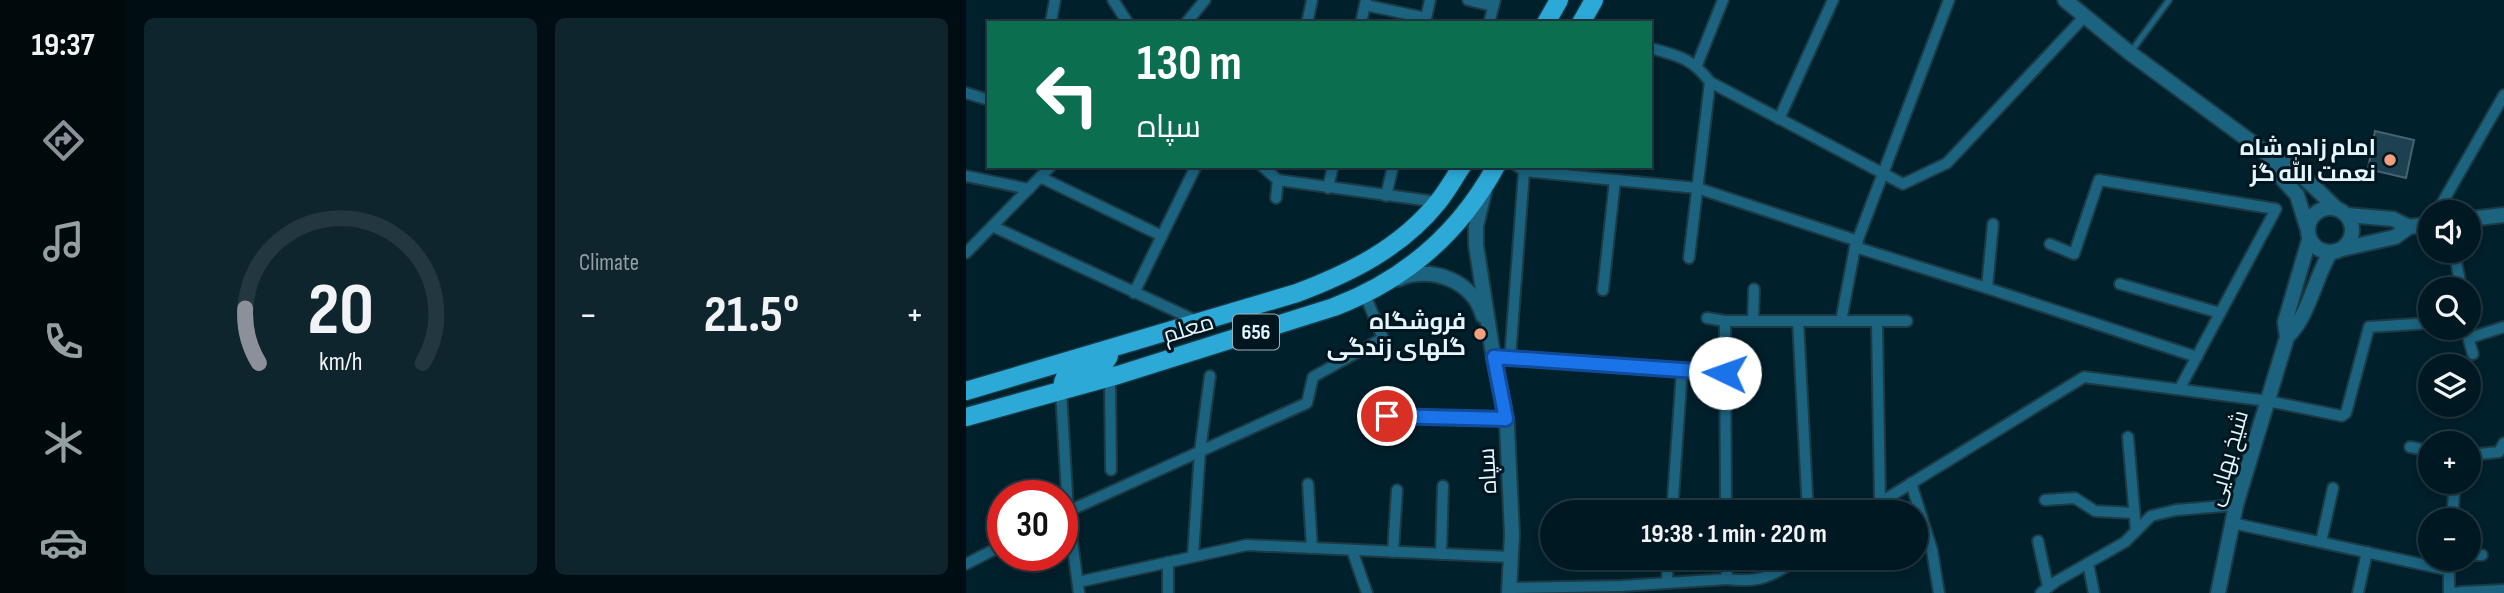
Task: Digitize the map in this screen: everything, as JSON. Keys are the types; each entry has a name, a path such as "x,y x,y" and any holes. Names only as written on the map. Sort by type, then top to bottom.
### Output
{"main road":[{"path":"1547,21 1559,0"},
{"path":"1582,21 1594,0"},
{"name":"معلم","path":"966,391 1201,323 1297,293 1345,274 1394,245 1438,202 1461,168"},
{"name":"معلم","path":"966,417 1114,376 1365,295 1387,284 1435,246 1472,205 1495,168"},
{"path":"1114,376 1121,360 1130,353 1160,342 1175,329"},
{"path":"1063,390 1065,377 1106,360 1112,348"}],"street":[{"path":"1051,21 1055,0"},
{"path":"1113,0 1127,21"},
{"path":"1188,21 1205,0"},
{"path":"1307,21 1312,0"},
{"path":"1361,21 1366,2 1425,20 1430,0"},
{"path":"1468,0 1494,3 1490,21"},
{"path":"1697,65 1723,0"},
{"path":"1779,119 1833,0"},
{"path":"1841,321 1857,244 1949,0"},
{"path":"2064,0 2130,53 2269,155 2305,178 2341,212 2352,227 2350,240 2336,251"},
{"path":"1652,49 1676,55 1697,65 1710,82 1903,184 1947,163 2085,16"},
{"path":"1689,258 1710,82"},
{"path":"966,93 987,99"},
{"path":"2444,200 2504,95"},
{"path":"2269,155 2273,168 2297,195 2308,233 2317,249 2336,251 2395,237 2409,227 2418,226"},
{"path":"966,253 1049,168"},
{"path":"1134,293 1195,168"},
{"path":"1328,188 1332,168"},
{"path":"1386,197 1393,168"},
{"path":"1510,358 1521,168 1697,188 2197,357"},
{"path":"1276,198 1274,174 1328,188 1438,202"},
{"path":"966,176 1029,188"},
{"path":"1040,177 1162,236"},
{"path":"1602,290 1615,180"},
{"path":"2050,244 2074,254 2099,180 2276,209 2180,388"},
{"path":"1486,184 1476,226 1476,245 1493,352"},
{"path":"2308,233 2312,215 2323,208 2393,219 2409,227"},
{"path":"2481,218 2504,215"},
{"path":"1987,288 1993,224"},
{"path":"992,226 1201,323"},
{"name":"شیخ بهایی","path":"2218,593 2236,505 2287,337 2285,322 2308,233"},
{"name":"شیخ بهایی","path":"2287,337 2298,327 2319,271 2336,251"},
{"path":"1387,284 1422,272 1456,282 1470,293 1480,306 1493,352"},
{"path":"2120,284 2220,313"},
{"path":"1753,321 1754,289"},
{"path":"1078,506 1307,403 1313,377 1383,338 1365,295"},
{"path":"1707,318 1726,321 1907,321"},
{"path":"1726,321 1726,500"},
{"path":"1798,321 1807,500"},
{"path":"1877,322 1880,500"},
{"path":"1883,500 2084,377 2268,401 2342,416 2346,413 2369,327 2418,324"},
{"path":"2481,331 2504,327"},
{"path":"2469,340 2473,354"},
{"path":"1493,352 1510,358 1725,373"},
{"name":"سپاه","path":"1493,352 1506,419 1513,534 1509,591"},
{"path":"1673,500 1682,370"},
{"path":"1111,470 1114,376"},
{"path":"1193,556 1200,451 1210,376"},
{"path":"1063,390 1064,480"},
{"path":"1387,416 1506,419"},
{"path":"2129,438 2136,531"},
{"path":"2481,453 2499,452 2504,443"},
{"path":"2410,447 2418,449"},
{"path":"1910,483 1932,550 1939,593"},
{"path":"1308,484 1312,548"},
{"path":"1441,554 1443,485"},
{"path":"2321,542 2333,488"},
{"path":"1393,552 1397,490"},
{"path":"2045,500 2075,498 2095,511 2134,513"},
{"path":"2038,541 2045,590 2124,542 2151,516 2176,510 2236,505"},
{"path":"2232,523 2367,552 2418,560"},
{"path":"1078,587 1168,562 1247,545 1511,557"},
{"path":"1352,550 1367,593"},
{"path":"2358,593 2367,552"},
{"path":"966,564 987,553"},
{"path":"1168,562 1168,593"},
{"path":"2088,563 2094,593"},
{"path":"1667,583 1668,570"},
{"path":"1727,570 1727,579"},
{"path":"1509,591 1607,590 1727,579 1749,582 1782,570"},
{"path":"2448,571 2449,592 2504,590"}],"lane":[{"path":"2130,53 2169,0"}],"building":[{"name":"امام زاده شاه نعمت الله گز","path":"2375,131 2414,140 2406,178 2368,169"}],"place":[{"name":"امام زاده شاه نعمت الله گز","path":"2390,160"},
{"name":"فروشگاه گلهای زندگی","path":"1480,334"}],"route":[{"path":"1387,416 1506,419 1494,357 1725,373"}]}
